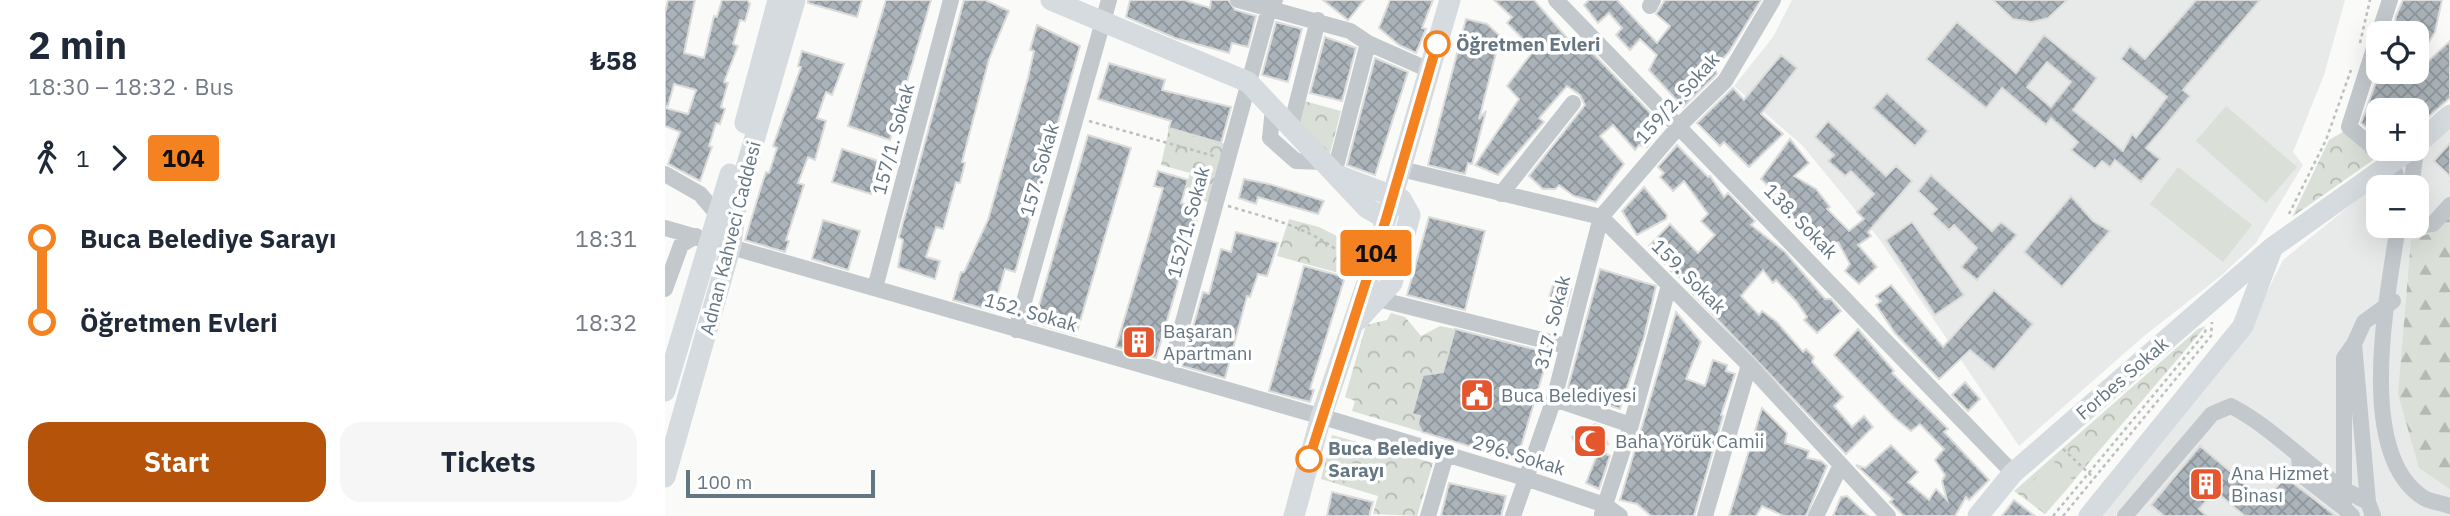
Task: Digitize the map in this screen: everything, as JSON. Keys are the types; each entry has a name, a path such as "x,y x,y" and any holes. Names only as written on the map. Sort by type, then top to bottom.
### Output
{"main road":[{"name":"Adnan Kahveci Caddesi","path":"665,477 731,245 726,217 778,0"},
{"name":"Adnan Kahveci Caddesi","path":"665,391 703,238 726,217 737,198 795,0"},
{"path":"1051,0 1248,82 1290,130 1367,208 1386,219"},
{"path":"1294,516 1321,417 1354,324 1450,0"},
{"path":"2429,133 2450,115"},
{"name":"Forbes Sokak","path":"1978,516 2013,473 2273,247 2395,161"},
{"path":"1328,168 1401,199 1410,215 1392,283 1354,324"},
{"path":"2089,516 2243,326 2273,247"}],"street":[{"name":"157/1. Sokak","path":"875,288 951,0"},
{"name":"157. Sokak","path":"1016,330 1109,0"},
{"path":"1238,0 1272,4 1350,31 1368,43 1429,69"},
{"name":"138. Sokak","path":"1556,0 1680,125 2013,473"},
{"name":"159/2. Sokak","path":"1601,217 1680,125 1725,81 1773,0"},
{"path":"2383,21 2390,0"},
{"name":"152/1. Sokak","path":"1169,373 1248,82 1272,4"},
{"path":"1290,130 1318,20"},
{"path":"1273,108 1270,138 1296,161 1328,168 1368,43"},
{"path":"2366,74 2349,127 2392,163 2396,175"},
{"path":"1501,194 1573,103"},
{"path":"1401,169 1601,217"},
{"path":"665,174 699,194 726,217"},
{"path":"2429,224 2433,224 2450,203"},
{"name":"159. Sokak","path":"1601,217 1749,365 1840,467 1888,516"},
{"name":"317. Sokak","path":"1513,516 1554,399 1601,217"},
{"name":"152. Sokak","path":"665,228 1321,417"},
{"path":"665,289 681,245 703,238"},
{"path":"2397,238 2387,361 2391,427 2404,462 2427,490 2450,498"},
{"path":"2403,238 2381,383 2385,430 2396,468 2424,498 2450,506"},
{"path":"1603,510 1631,425 1669,285"},
{"path":"1378,299 1566,346"},
{"path":"2348,512 2344,491 2344,358 2364,322 2391,303"},
{"path":"2354,344 2371,509"},
{"path":"1705,516 1749,365"},
{"path":"1554,399 1631,425"},
{"path":"2125,516 2212,414 2231,407 2250,416 2344,491 2371,509"},
{"name":"296. Sokak","path":"1321,417 1525,478 1620,516"},
{"path":"1428,516 1446,455"},
{"path":"2299,455 2300,474 2348,512"},
{"path":"1816,516 1840,467"}],"path":[{"path":"2358,50 2370,0"},
{"path":"2284,222 2326,140 2354,63"},
{"path":"1076,117 1227,160"},
{"path":"1215,203 1284,222 1319,236 1345,255 1367,280"},
{"path":"2053,516 2205,333 2211,300"},
{"path":"2063,516 2211,336 2211,300"},
{"path":"2052,439 2094,478"}],"shaded area":[{"path":"1792,0 2345,0 2324,75 2293,152 2303,165 2256,243 2222,275 2144,336 2019,446 1880,240 1802,145 1734,86 1773,37"},
{"path":"2450,124 2450,516 2100,516 2247,332 2283,260 2366,192 2366,238 2429,238 2429,175 2387,175 2405,161 2429,161 2429,141"}],"green space":[{"path":"1304,101 1341,111 1329,157 1299,124"},
{"path":"2226,106 2297,167 2266,203 2196,141"},
{"path":"1169,128 1226,144 1209,203 1184,194 1190,173 1161,165"},
{"path":"2348,129 2366,148 2366,161 2372,161 2292,217 2329,140"},
{"path":"2178,167 2252,225 2223,262 2150,204"},
{"path":"2450,215 2450,489 2419,468 2398,394 2411,240 2429,238 2429,234"},
{"path":"1289,219 1319,227 1355,245 1346,275 1277,256"},
{"path":"1391,313 1405,317 1421,336 1440,326 1455,329 1443,372 1423,376 1412,413 1420,416 1418,424 1422,432 1352,411 1355,401 1345,397 1366,325 1387,320"},
{"path":"2206,326 2045,514 2014,491 2198,329"},
{"path":"1332,435 1433,463 1417,516 1373,514 1378,496 1321,479"},
{"path":"2052,460 2074,481 2045,514 2023,492"}],"building":[{"path":"668,0 695,0 684,53 704,58 714,16 717,17 722,0 747,0 750,4 745,21 740,20 733,44 738,46 724,82 728,83 721,107 725,109 720,124 716,123 709,146 712,147 700,181 668,164 680,132 665,126 665,108 688,114 696,90 674,84 668,106 665,106 665,13"},
{"path":"808,0 862,0 857,17 808,3"},
{"path":"886,0 931,0 890,140 848,126"},
{"path":"964,0 985,0 1009,11 989,59 962,162 965,163 960,183 956,182 943,229 936,227 926,257 940,261 935,279 898,267 903,240 899,237"},
{"path":"1130,0 1184,0 1210,8 1211,0 1228,0 1235,10 1256,16 1248,47 1232,43 1229,53 1175,38 1126,17"},
{"path":"1323,0 1364,0 1348,20"},
{"path":"1390,0 1433,0 1422,28 1426,29 1416,53 1399,45 1379,28"},
{"path":"1494,0 1534,0 1574,46 1580,40 1662,125 1647,147 1639,145 1635,150 1613,125 1600,136 1624,164 1596,202 1574,196 1559,185 1555,189 1543,189 1529,176 1585,105 1580,95 1567,86 1539,118 1544,122 1498,175 1475,165 1519,99 1507,86 1534,50 1507,23 1512,17"},
{"path":"1589,0 1617,0 1657,43 1670,26 1656,14 1665,0 1761,0 1729,52 1715,67 1717,74 1683,107 1649,70 1657,55 1640,39 1630,50 1616,35 1622,28 1609,13 1598,23 1584,5"},
{"path":"1993,0 2067,0 2048,18 2032,22 2013,19"},
{"path":"2196,0 2260,0 2183,90 2190,96 2146,148 2160,159 2141,182 2115,160 2110,167 2102,161 2095,169 2071,150 2078,142 2051,118 2046,125 2002,88 1986,108 1926,59 1957,22 2016,73 2044,35 2097,78 2073,110 2123,151 2132,134 2136,138 2167,97 2121,59 2130,46 2145,59","holes":["2047,62 2071,82 2051,107 2027,87"]},
{"path":"2403,0 2442,0 2435,32 2429,42 2429,21 2395,21"},
{"path":"1466,19 1487,24 1505,41 1500,50 1497,49 1479,119 1486,111 1472,164 1468,163 1465,174 1428,165"},
{"path":"1276,22 1302,29 1288,82 1262,75"},
{"path":"1037,25 1080,46 1015,272 1005,269 993,311 953,300 961,272 964,272 988,220 1028,78 1034,51 1030,50"},
{"path":"1325,37 1356,48 1342,101 1310,93"},
{"path":"2450,41 2450,98 2429,116 2429,98 2370,98 2376,84 2429,84 2429,61"},
{"path":"802,51 844,64 832,95 826,92 817,118 826,121 815,160 808,157 798,183 804,185 786,240 789,241 785,252 745,240 766,172 769,173 777,148 773,146 801,67 798,66"},
{"path":"1781,55 1797,68 1761,114 1783,134 1749,167 1724,142 1720,146 1697,123 1733,88 1744,100"},
{"path":"1375,58 1408,72 1375,175 1347,165"},
{"path":"1109,63 1165,80 1162,90 1231,107 1221,143 1169,128 1171,121 1098,99"},
{"path":"1887,93 1928,131 1915,146 1873,108"},
{"path":"2366,110 2366,127 2361,123"},
{"path":"1828,121 1886,176 1896,166 1912,181 1868,232 1871,236 1858,245 1877,267 1859,284 1845,271 1850,264 1838,242 1828,251 1807,224 1802,229 1782,207 1786,203 1761,179 1790,139 1809,163 1794,176 1816,189 1830,207 1827,209 1849,231 1864,219 1857,212 1874,194 1851,171 1845,176 1828,161 1834,155 1815,137"},
{"path":"1088,135 1131,148 1076,335 1034,323"},
{"path":"2450,143 2450,176 2434,161"},
{"path":"1677,145 1710,176 1724,197 1728,193 1755,221 1751,225 1785,252 1825,299 1831,299 1841,311 1817,333 1804,320 1807,317 1796,301 1776,280 1773,283 1763,270 1741,296 1759,315 1762,311 1777,322 1803,352 1806,349 1814,357 1812,362 1843,397 1834,406 1852,427 1864,416 1873,427 1846,454 1690,291 1693,287 1671,271 1649,246 1670,224 1698,253 1715,235 1701,221 1708,214 1684,181 1673,191 1660,177 1664,173 1658,167"},
{"path":"842,149 881,162 871,194 832,182"},
{"path":"1158,171 1188,180 1181,203 1200,208 1156,358 1116,347 1163,188 1154,186"},
{"path":"1931,175 1992,231 2001,222 2017,235 1977,280 1961,267 1977,248 1954,225 1949,230 1932,214 1937,209 1918,191"},
{"path":"1244,179 1324,201 1318,214 1258,197 1256,204 1239,198"},
{"path":"1644,187 1667,215 1666,219 1637,235 1622,211"},
{"path":"2071,196 2093,221 2110,231 2062,287 2024,252"},
{"path":"1429,217 1485,231 1465,310 1407,295"},
{"path":"823,220 860,231 848,270 812,259"},
{"path":"1912,222 1964,295 1935,315 1886,240"},
{"path":"1236,232 1278,243 1267,276 1258,274 1250,297 1247,296 1225,378 1182,366 1203,292 1209,294 1221,249 1231,252"},
{"path":"1304,266 1345,277 1310,389 1314,390 1310,402 1269,391"},
{"path":"1600,269 1656,286 1644,337 1620,409 1567,391"},
{"path":"1553,285 1571,289 1567,306 1548,301"},
{"path":"1891,285 1943,347 1994,290 2033,324 1994,370 1970,350 1939,379 1895,333 1876,305 1881,301 1876,296"},
{"path":"1676,312 1701,342 1686,379 1705,386 1713,360 1727,365 1726,371 1735,374 1694,516 1651,516 1637,504 1620,500"},
{"name":"Buca Belediyesi","path":"1455,329 1549,353 1519,453 1509,458 1422,432 1418,424 1420,416 1412,414 1423,375 1443,372"},
{"path":"1858,329 1894,371 1892,373 1948,429 1944,432 1989,480 1969,500 1966,497 1955,516 1904,516 1890,502 1893,499 1856,465 1865,468 1891,445 1918,472 1908,482 1929,500 1936,489 1947,500 1942,481 1945,475 1935,460 1944,449 1920,424 1911,431 1895,418 1834,355"},
{"path":"1965,382 1980,399 1968,411 1952,395"},
{"path":"1762,408 1787,433 1785,443 1809,451 1807,458 1821,461 1827,466 1806,516 1784,516 1762,506 1756,516 1729,516"},
{"name":"Baha Yörük Camii","path":"1595,424 1600,426 1608,444 1580,455 1572,437"},
{"name":"Ana Hizmet Binası","path":"2200,446 2265,501 2285,477 2336,516 2245,516 2215,491 2199,509 2207,516 2164,516 2151,505"},
{"path":"1599,450 1610,456 1599,489 1586,483"},
{"path":"1449,483 1506,496 1501,516 1441,516"},
{"path":"1332,492 1373,502 1369,516 1327,516"},
{"path":"1847,496 1868,516 1833,516 1841,497"},
{"path":"2014,500 2035,516 2002,516"}],"bus line":[{"name":"104","path":"1309,459 1354,324 1437,44"}],"place":[{"name":"Öğretmen Evleri","path":"1437,44"},
{"name":"Başaran Apartmanı","path":"1139,342"},
{"name":"Buca Belediyesi","path":"1477,395"},
{"name":"Baha Yörük Camii","path":"1590,441"},
{"name":"Buca Belediye Sarayı","path":"1309,459"},
{"name":"Ana Hizmet Binası","path":"2206,484"}]}
